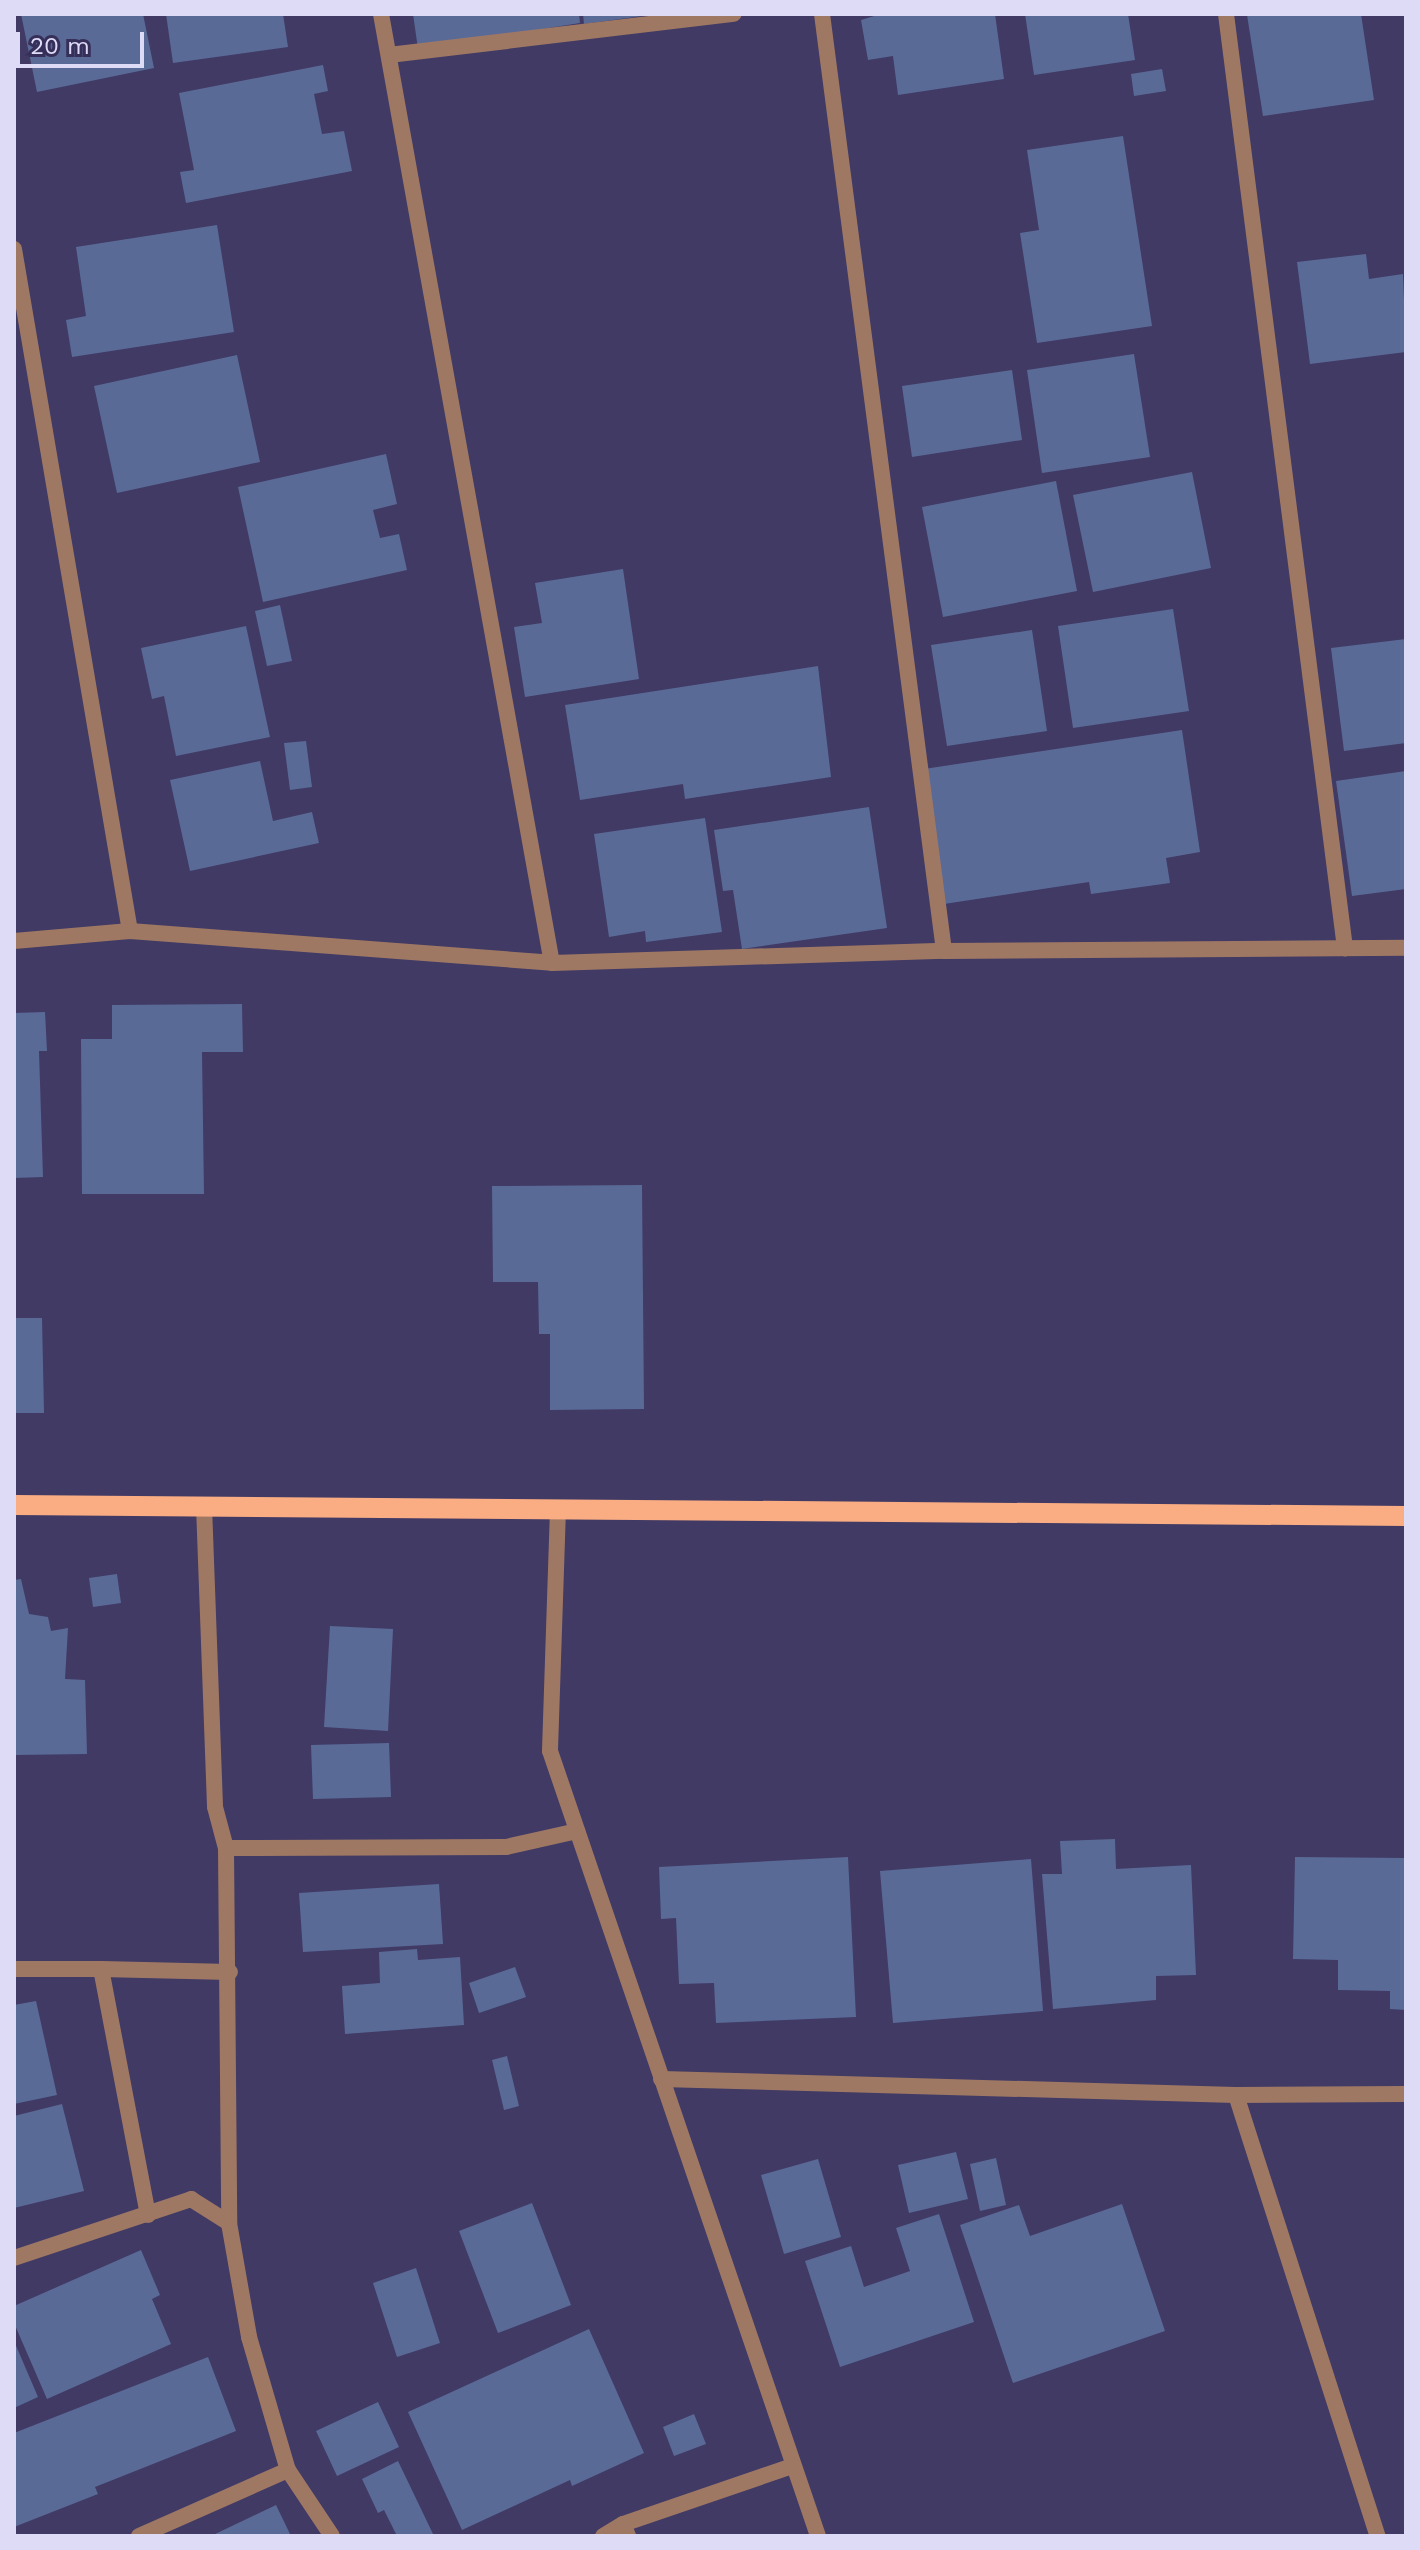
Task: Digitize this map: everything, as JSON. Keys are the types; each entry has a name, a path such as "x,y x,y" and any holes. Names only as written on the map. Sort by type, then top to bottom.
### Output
{"main road":[{"path":"14,1505 1406,1516"}],"street":[{"path":"381,14 552,963"},
{"path":"389,55 734,14"},
{"path":"822,14 944,951"},
{"path":"1226,14 1345,948"},
{"path":"14,249 130,931"},
{"path":"14,941 130,931 552,963 944,951 1406,948"},
{"path":"204,1506 215,1807 226,1848 230,1972 224,2053 229,2223 249,2337 288,2470 332,2536"},
{"path":"558,1509 550,1751 818,2536"},
{"path":"226,1848 506,1847 577,1831"},
{"path":"14,1969 230,1972"},
{"path":"101,1969 148,2215"},
{"path":"661,2079 1236,2095 1406,2094"},
{"path":"1236,2095 1378,2536"},
{"path":"14,2258 191,2199 229,2223"},
{"path":"603,2536 792,2466"},
{"path":"139,2536 288,2470"}],"building":[{"path":"21,14 143,14 154,68 37,92"},
{"path":"166,14 283,14 288,47 173,63"},
{"path":"413,14 579,14 580,23 418,49"},
{"path":"583,14 641,14 642,16 584,24"},
{"path":"881,14 995,14 1004,79 898,95 893,56 868,60 861,20"},
{"path":"1025,14 1128,14 1135,60 1034,75"},
{"path":"1361,14 1374,100 1263,116 1247,15"},
{"path":"323,65 328,91 314,94 322,134 344,131 352,171 186,203 180,172 194,170 179,93"},
{"path":"1162,69 1166,91 1134,96 1131,74"},
{"path":"1123,136 1152,326 1037,343 1020,233 1039,230 1027,150"},
{"path":"217,225 234,332 72,357 66,320 86,316 76,247"},
{"path":"1366,254 1369,279 1403,274 1406,352 1310,364 1297,262"},
{"path":"1134,354 1150,457 1042,473 1027,370"},
{"path":"237,355 260,462 117,493 94,386"},
{"path":"1012,370 1022,440 912,457 902,386"},
{"path":"386,454 397,504 373,510 380,538 399,534 407,570 263,602 238,487"},
{"path":"1192,472 1211,568 1093,592 1073,495"},
{"path":"1056,481 1077,591 943,617 922,507"},
{"path":"623,569 639,679 525,697 514,627 542,623 535,583"},
{"path":"280,605 292,661 267,666 255,611"},
{"path":"1173,609 1189,711 1073,728 1058,626"},
{"path":"246,626 270,737 176,756 164,696 152,699 141,648"},
{"path":"1032,630 1047,731 947,746 931,645"},
{"path":"1406,639 1406,743 1344,751 1331,648"},
{"path":"818,666 831,777 685,799 683,784 580,800 565,705"},
{"path":"1182,730 1200,852 1166,858 1170,883 1091,894 1089,882 944,904 924,769"},
{"path":"306,741 312,787 290,790 284,743"},
{"path":"260,761 273,821 312,812 319,843 190,871 170,780"},
{"path":"1406,771 1406,889 1352,896 1336,781"},
{"path":"869,807 887,928 742,949 733,890 723,891 714,830"},
{"path":"705,818 722,932 646,942 645,931 609,937 594,834"},
{"path":"242,1004 243,1052 202,1052 204,1194 82,1194 81,1039 112,1039 112,1005"},
{"path":"45,1012 47,1051 39,1051 43,1177 14,1178 14,1013"},
{"path":"642,1185 644,1409 550,1410 550,1334 539,1334 538,1282 493,1282 492,1186"},
{"path":"14,1318 42,1318 44,1413 14,1413"},
{"path":"117,1574 121,1603 93,1607 89,1578"},
{"path":"21,1579 29,1614 48,1617 51,1631 68,1628 65,1679 85,1680 87,1754 15,1755 14,1580"},
{"path":"330,1626 393,1629 388,1731 324,1727"},
{"path":"389,1743 391,1797 313,1799 311,1745"},
{"path":"1115,1839 1116,1869 1191,1865 1196,1975 1156,1976 1156,2000 1053,2009 1042,1874 1062,1874 1060,1841"},
{"path":"848,1857 856,2017 716,2023 714,1983 679,1984 676,1918 661,1919 659,1867"},
{"path":"1295,1857 1406,1858 1406,2010 1390,2009 1390,1991 1338,1990 1338,1960 1293,1959"},
{"path":"1031,1859 1043,2011 893,2023 880,1871"},
{"path":"439,1884 443,1944 303,1952 299,1893"},
{"path":"417,1949 418,1960 460,1957 464,2025 345,2034 342,1986 380,1983 379,1952"},
{"path":"515,1967 526,1997 479,2013 469,1983"},
{"path":"36,2001 57,2095 14,2104 14,2005"},
{"path":"507,2056 519,2106 504,2110 492,2060"},
{"path":"62,2104 84,2191 14,2208 14,2116"},
{"path":"956,2152 968,2199 909,2213 898,2165"},
{"path":"996,2158 1006,2205 980,2211 970,2164"},
{"path":"818,2159 841,2237 784,2254 761,2175"},
{"path":"532,2203 571,2305 498,2333 459,2231"},
{"path":"1122,2204 1165,2331 1013,2383 960,2225 1019,2205 1030,2236"},
{"path":"939,2214 974,2322 840,2367 805,2261 851,2246 864,2287 910,2271 896,2228"},
{"path":"141,2250 160,2295 152,2299 171,2344 47,2399 14,2323 14,2306"},
{"path":"416,2268 440,2343 397,2357 373,2283"},
{"path":"589,2329 644,2453 572,2486 570,2480 462,2530 408,2412"},
{"path":"14,2341 38,2397 14,2408"},
{"path":"208,2357 236,2431 95,2487 98,2494 14,2527 14,2433"},
{"path":"378,2402 399,2447 337,2476 316,2431"},
{"path":"694,2414 706,2444 674,2456 663,2427"},
{"path":"398,2461 434,2536 397,2536 384,2510 378,2513 362,2479"},
{"path":"276,2505 291,2536 211,2536"}]}
